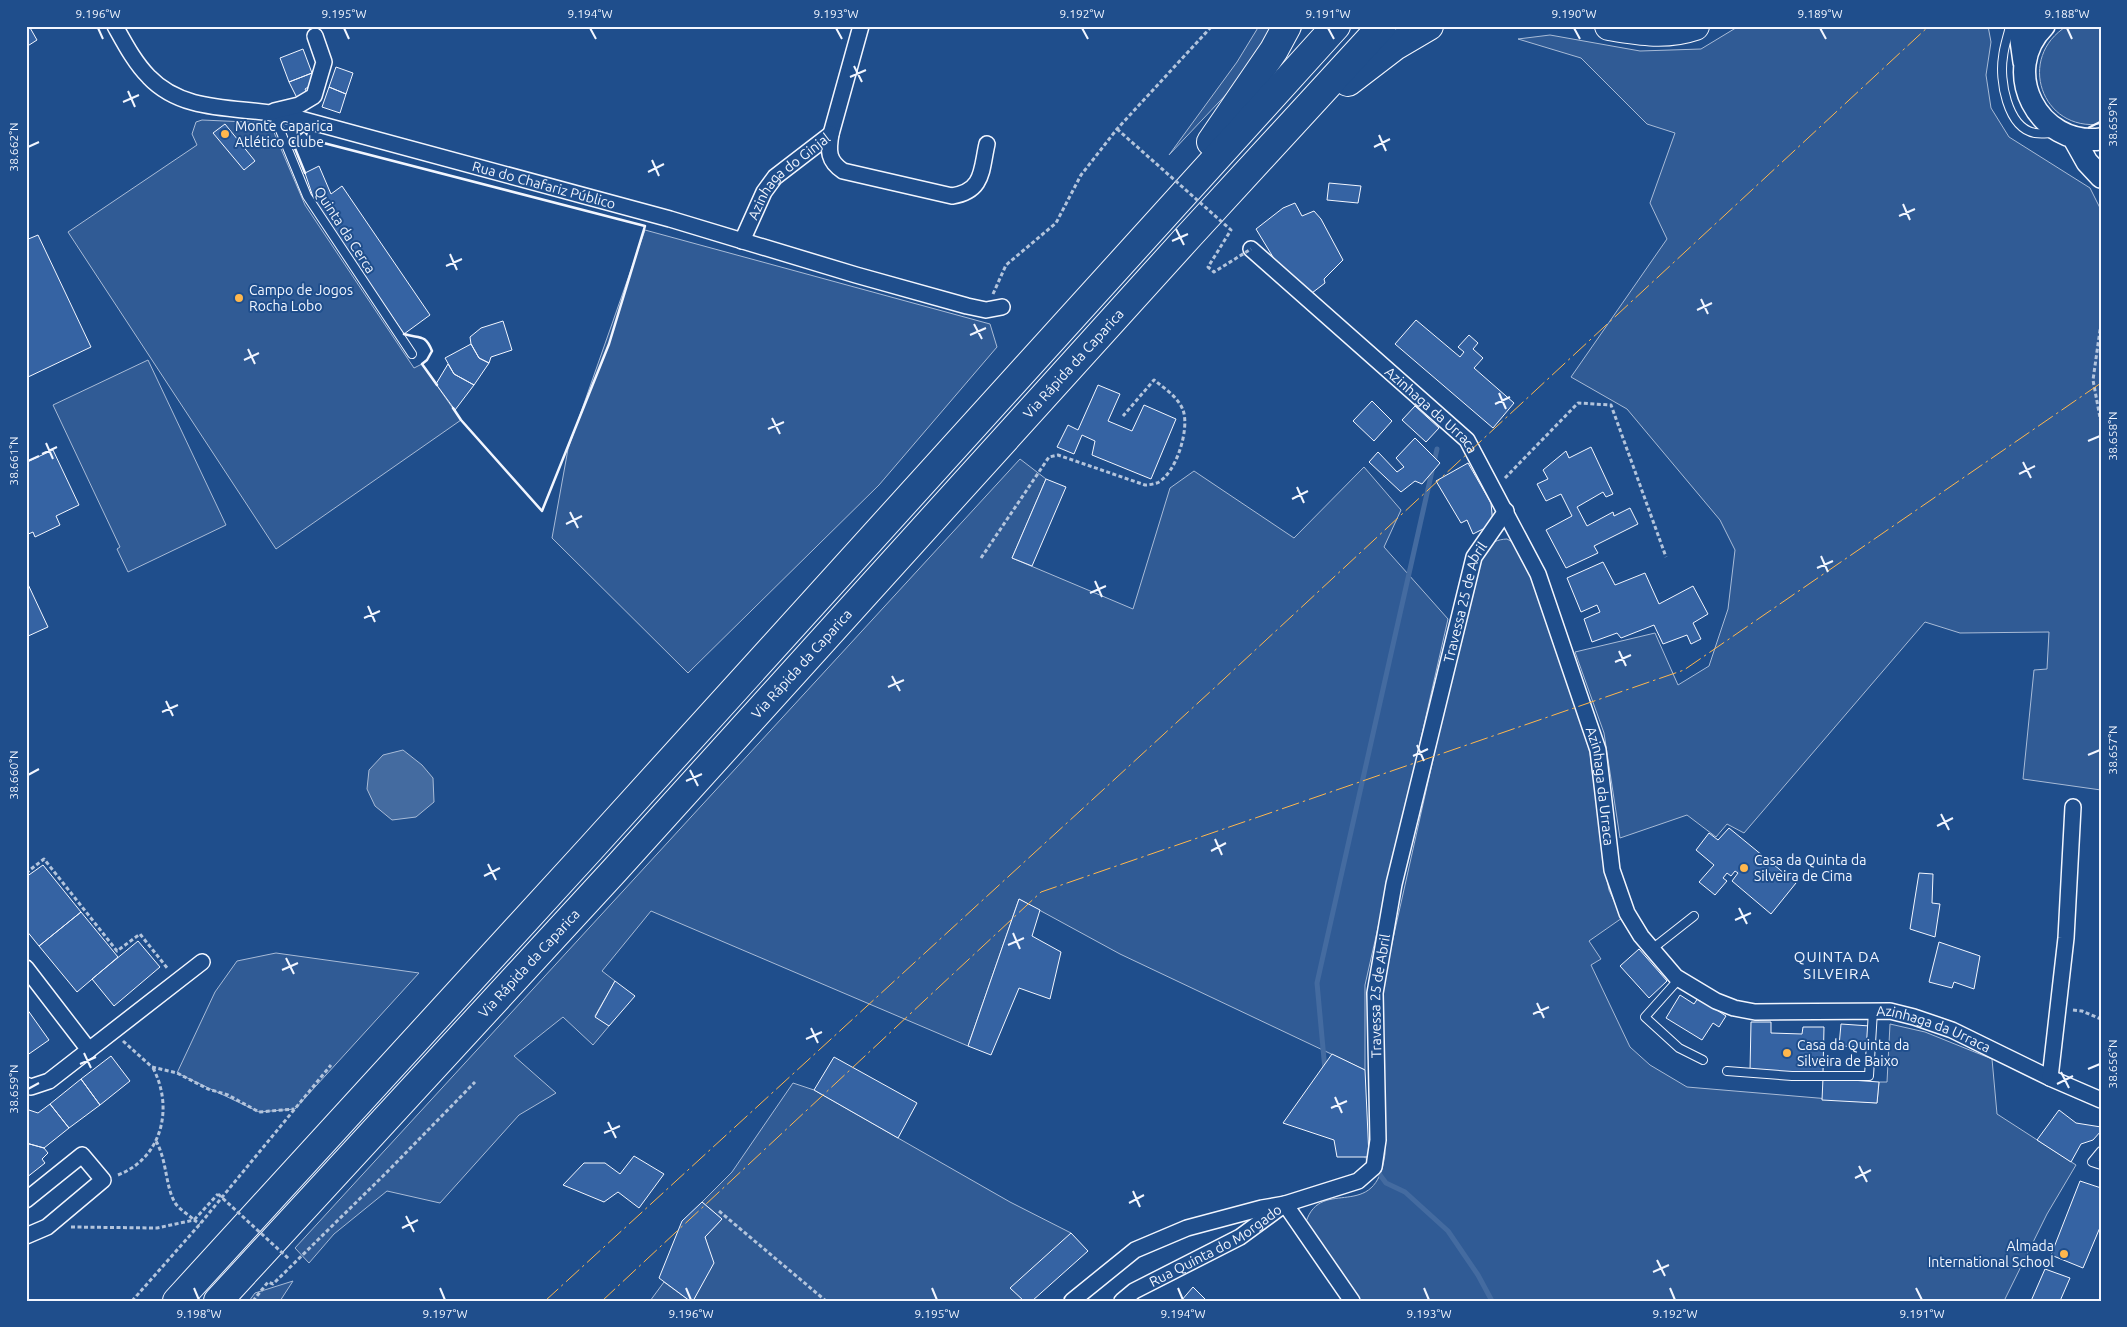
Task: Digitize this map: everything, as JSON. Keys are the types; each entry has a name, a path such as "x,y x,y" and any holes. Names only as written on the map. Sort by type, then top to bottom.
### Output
{"highway":[{"path":"1157,222 1274,50 1287,26"},
{"path":"177,1301 1336,26"},
{"name":"Via Rápida da Caparica","path":"218,1301 622,863 1382,26"},
{"path":"1284,132 1395,46 1429,26"},
{"path":"1610,26 1649,32 1667,32 1695,26"}],"main road":[{"path":"2019,26 2029,95 2036,109 2045,121 2068,135 2087,162 2101,177"},
{"path":"2025,74 2026,58 2030,46 2044,26"},
{"path":"2068,135 2101,139"}],"street":[{"name":"Rua do Chafariz Público","path":"115,26 148,77 174,97 190,103 272,112 661,216 865,278 986,310 1002,307"},
{"name":"Azinhaga do Ginjal","path":"742,241 764,192 775,178 831,134 861,26"},
{"path":"272,112 299,105 314,96 324,62 314,36"},
{"path":"831,134 828,151 831,160 843,171 952,196 965,194 972,190 979,179 988,144"},
{"name":"Azinhaga da Urraca","path":"1251,249 1467,440 1538,574 1598,750 1612,870 1620,894 1628,913 1652,950 1679,979 1716,1001 1734,1008 1755,1012 1890,1011 1952,1030 2050,1078 2101,1100"},
{"name":"Travessa 25 de Abril","path":"1072,1301 1135,1250 1187,1228 1262,1208 1285,1204 1358,1181 1374,1167 1378,1140 1376,993 1394,884 1474,557 1506,511"},
{"path":"2050,1078 2066,938 2073,807"},
{"path":"26,1085 31,1087 49,1081 202,962"},
{"path":"26,968 89,1050"},
{"path":"26,1200 82,1155 103,1180 47,1227 26,1236"},
{"name":"Rua Quinta do Morgado","path":"1122,1301 1140,1296 1240,1237 1285,1204 1352,1301"}],"lane":[{"path":"2010,26 2003,57 2002,83 2006,100 2015,119 2028,130 2035,133 2068,135"},
{"name":"Quinta da Cerca","path":"272,112 307,196 412,354"},
{"path":"1652,950 1694,916"},
{"path":"1679,979 1646,1017 1679,1048 1703,1060"},
{"path":"1728,1071 1792,1076 1869,1076 1873,1011"},
{"path":"2101,1151 2092,1162 2101,1165"}],"path":[{"path":"986,310 1006,265 1056,224 1081,175 1117,129 1212,26"},
{"path":"1117,129 1231,230 1208,268 1214,272 1251,249"},
{"path":"2101,323 2094,380 2101,423"},
{"path":"982,558 1049,457 1058,456 1145,485 1157,483 1165,476 1175,463 1184,432 1183,411 1174,396 1154,380 1123,416"},
{"path":"1494,489 1578,403 1611,405 1666,557"},
{"path":"26,872 44,859 118,951 140,934 178,981"},
{"path":"2059,1008 2082,1011 2101,1019"},
{"path":"103,1180 131,1170 146,1156 156,1141 162,1115 162,1097 159,1080 152,1067 112,1032"},
{"path":"132,1301 200,1224 331,1065"},
{"path":"152,1067 177,1072 208,1089 228,1095 259,1112 295,1109"},
{"path":"252,1301 268,1282 273,1284 386,1173 474,1082"},
{"path":"156,1141 163,1153 173,1200 200,1224"},
{"path":"47,1227 157,1228 194,1220 218,1194 289,1259"},
{"path":"720,1211 826,1301"}],"shaded area":[{"path":"1259,26 1280,26 1269,49 1169,155 1237,62"},
{"path":"1739,26 1988,26 1991,42 1986,75 1991,108 2009,137 2090,188 2101,210 2101,790 2023,779 2034,670 2047,669 2049,632 1960,633 1925,622 1744,833 1727,824 1716,837 1687,815 1620,838 1604,733 1575,652 1655,633 1678,685 1709,666 1728,609 1735,550 1720,520 1627,409 1571,377 1667,239 1650,203 1675,133 1647,124 1581,58 1518,39 1550,35 1640,51 1701,49"},
{"path":"2067,26 2101,26 2101,124 2080,123 2063,116 2050,105 2042,90 2040,73 2042,56 2051,39"},
{"name":"Campo de Jogos Rocha Lobo","path":"202,120 270,123 305,205 414,368 422,364 461,420 276,549 68,232 197,145 192,134 196,122"},
{"path":"645,230 990,324 997,347 879,485 688,673 552,538 568,449"},
{"path":"148,360 226,525 128,572 117,549 120,547 53,405"},
{"path":"1020,459 1046,479 1012,558 1133,609 1170,488 1194,471 1294,538 1364,467 1401,510 1384,547 1448,619 1365,985 1365,1070 1120,954 1019,899 968,1046 651,911 602,971 615,981 595,1016 609,1026 593,1045 563,1017 514,1056 556,1093 519,1115 440,1203 387,1191 334,1234 309,1263 295,1248"},
{"path":"1507,539 1516,544 1541,596 1553,643 1585,731 1590,753 1605,870 1609,890 1622,918 1589,941 1601,959 1591,965 1630,1047 1650,1065 1687,1087 1877,1103 1879,1082 1887,1082 1890,1024 1925,1032 1992,1059 1997,1114 2076,1165 2047,1214 2004,1301 1358,1301 1306,1222 1313,1208 1323,1202 1360,1194 1371,1188 1380,1175 1385,1154 1378,1025 1384,979 1476,567 1487,547 1500,540"},
{"path":"403,750 422,765 433,778 434,802 416,817 392,820 375,806 367,789 369,770 383,755"},
{"path":"276,953 419,973 295,1109 259,1112 177,1073 215,992 237,961"},
{"path":"793,1083 814,1090 1010,1202 1071,1233 1024,1301 693,1301 713,1263 705,1237 722,1219 702,1202 732,1172"},
{"path":"293,1281 280,1301 249,1301 255,1293"},
{"path":"664,1282 690,1301 650,1301"}],"building":[{"path":"26,26 29,26 37,40 26,47"},
{"path":"303,49 312,73 289,82 280,58"},
{"path":"336,67 353,73 346,94 329,87"},
{"path":"312,73 316,82 305,89 308,95 298,100 289,82"},
{"path":"329,87 346,94 340,113 322,107"},
{"path":"225,124 255,161 244,170 213,133"},
{"path":"319,166 331,194 342,186 430,315 404,334 315,203 305,173"},
{"path":"1329,183 1361,186 1358,203 1327,200"},
{"path":"1295,203 1302,216 1314,211 1321,219 1343,260 1324,279 1325,283 1308,296 1276,262 1256,229 1283,208"},
{"path":"38,235 91,347 26,378 26,240"},
{"path":"1416,320 1460,357 1464,352 1458,347 1469,335 1478,343 1473,349 1483,358 1474,368 1514,403 1493,428 1395,344"},
{"path":"503,321 512,350 491,357 489,363 479,358 471,344 470,337 481,328"},
{"path":"471,344 479,358 489,363 474,385 454,374 445,358"},
{"path":"448,364 454,374 474,385 455,410 436,384"},
{"path":"1098,385 1120,394 1108,421 1132,431 1144,405 1176,419 1151,479 1092,455 1095,441 1082,435 1074,454 1057,447 1068,425 1078,430"},
{"path":"1372,401 1392,421 1374,441 1353,421"},
{"path":"1415,406 1439,428 1426,442 1402,420"},
{"path":"1415,438 1440,463 1422,484 1415,481 1401,492 1369,462 1378,452 1397,472 1404,467 1396,458"},
{"path":"1591,447 1613,494 1606,497 1603,492 1577,507 1587,526 1613,512 1614,516 1630,508 1638,524 1594,546 1598,553 1566,568 1546,530 1572,516 1561,494 1546,501 1537,484 1548,479 1543,470 1566,451 1569,458"},
{"path":"53,450 79,505 56,516 60,525 35,537 33,532 26,535 26,456 29,461"},
{"path":"1468,463 1491,503 1493,524 1473,534 1467,520 1461,523 1436,481"},
{"path":"1046,479 1066,487 1032,566 1012,558"},
{"path":"1603,562 1615,585 1645,573 1659,604 1693,586 1708,614 1693,623 1701,639 1691,644 1687,635 1663,644 1654,625 1621,638 1617,633 1592,642 1584,619 1600,612 1597,605 1581,612 1567,578"},
{"path":"26,580 48,627 26,637"},
{"name":"Casa da Quinta da Silveira de Cima","path":"1729,828 1796,883 1771,914 1732,881 1738,873 1735,871 1731,876 1727,873 1723,878 1727,881 1715,895 1699,882 1714,865 1696,850 1709,833 1718,840"},
{"path":"43,865 81,912 39,946 26,930 26,877"},
{"path":"1919,873 1933,874 1932,903 1940,904 1935,937 1910,929"},
{"path":"1019,899 1040,910 1032,936 1061,952 1050,999 1019,988 991,1055 968,1046"},
{"path":"81,912 118,957 77,992 39,946"},
{"path":"138,941 160,967 114,1006 92,979"},
{"path":"1939,942 1980,956 1974,989 1954,982 1952,988 1929,982"},
{"path":"1639,949 1667,981 1649,998 1620,966"},
{"path":"615,981 635,996 609,1026 595,1017"},
{"path":"1680,995 1694,1004 1698,998 1726,1016 1719,1027 1713,1023 1702,1040 1666,1018"},
{"path":"26,1010 49,1040 26,1056"},
{"name":"Casa da Quinta da Silveira de Baixo","path":"1751,1022 1771,1022 1771,1033 1802,1034 1803,1027 1824,1027 1823,1073 1750,1071"},
{"path":"1841,1024 1870,1026 1868,1047 1839,1046"},
{"path":"1332,1054 1365,1070 1369,1157 1337,1157 1334,1140 1283,1123"},
{"path":"111,1056 130,1081 100,1105 81,1079"},
{"path":"834,1057 917,1103 898,1138 814,1090"},
{"path":"1823,1078 1879,1082 1877,1103 1822,1100"},
{"path":"81,1079 100,1105 69,1128 50,1104"},
{"path":"50,1104 69,1128 44,1148 26,1143 26,1109 38,1113"},
{"path":"2059,1110 2076,1123 2101,1127 2101,1131 2093,1140 2081,1144 2071,1162 2037,1140"},
{"path":"26,1143 44,1148 48,1153 42,1159 45,1163 26,1178"},
{"path":"634,1156 664,1174 639,1208 618,1192 604,1202 563,1185 584,1163 605,1163 620,1174"},
{"path":"2080,1181 2101,1188 2101,1225 2083,1268 2051,1255"},
{"path":"702,1202 722,1219 705,1237 714,1263 693,1301 690,1301 659,1278 682,1221"},
{"path":"1071,1233 1088,1251 1032,1301 1024,1301 1010,1288"},
{"path":"2045,1269 2070,1278 2060,1301 2031,1301"},
{"path":"1193,1287 1207,1301 1181,1301"}],"waterway":[{"path":"1325,1070 1317,983 1437,449"},
{"path":"1363,1152 1386,1183 1405,1192 1448,1231 1478,1275 1492,1301"}],"wall":[{"path":"305,173 292,141 304,131 312,140 645,226 609,344 542,511 461,420 453,408"},
{"path":"404,334 427,341 432,351 427,360 422,364 437,385"}],"power":[{"path":"545,1301 1211,691 1929,26"},
{"path":"602,1301 1041,892 1684,670 2101,383"}],"place":[{"name":"Monte Caparica Atlético Clube","path":"225,134"},
{"name":"Campo de Jogos Rocha Lobo","path":"239,298"},
{"name":"Casa da Quinta da Silveira de Cima","path":"1744,868"},
{"name":"Casa da Quinta da Silveira de Baixo","path":"1787,1053"},
{"name":"Almada International School","path":"2064,1254"}],"district":[{"name":"QUINTA DA SILVEIRA","path":"1837,966"}]}
